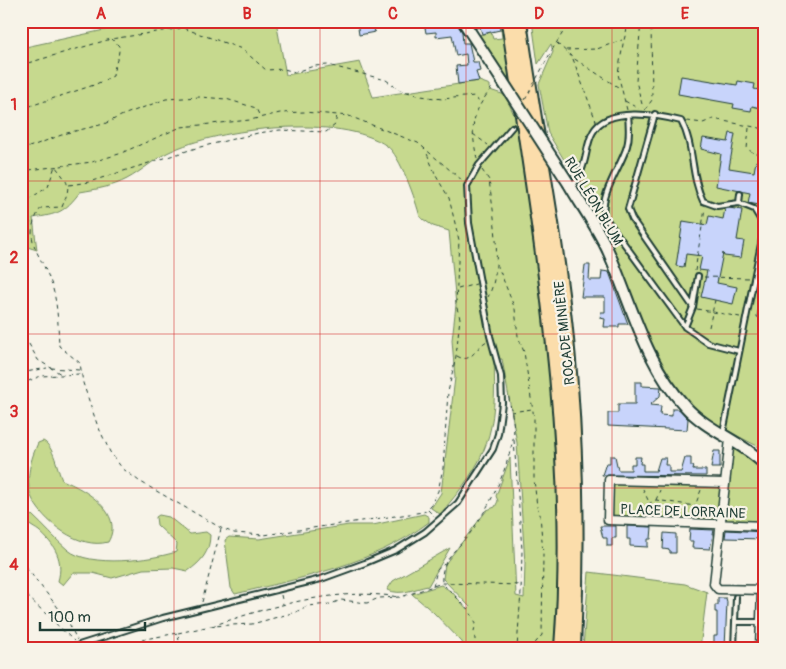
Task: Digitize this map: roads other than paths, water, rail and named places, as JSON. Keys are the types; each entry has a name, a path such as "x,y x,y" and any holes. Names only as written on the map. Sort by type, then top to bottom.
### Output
{"highway":[{"name":"ROCADE MINIÈRE","path":"509,21 550,295 561,408 565,538 562,648"},
{"name":"ROCADE MINIÈRE","path":"519,21 557,266 568,362 576,482 573,648"}],"street":[{"name":"RUE LÉON BLUM","path":"463,21 570,186 605,244 649,354 664,378 685,406 703,423 755,455 765,465"},
{"path":"726,437 725,483 714,584 716,588 764,590 760,648"},
{"name":"PLACE DE LORRAINE","path":"725,483 608,480 608,520 765,526"}],"lane":[{"path":"570,186 583,166 592,133 598,125 604,121 628,115 655,114 681,120 690,144 694,176 699,193 706,202 717,206 739,203 754,209 764,224 739,351 726,437"},
{"path":"655,114 628,209 632,219 693,307"},
{"path":"628,115 630,132 627,146 604,203 604,216 685,327 708,343 739,351"},
{"path":"78,645 107,634 200,608 280,590 321,578 396,550 426,532 458,504 483,466 498,434 502,413 501,376 483,303 469,223 467,186 479,165 512,127"},
{"path":"739,203 740,194"},
{"path":"685,327 693,307 698,276"},
{"path":"734,648 736,597"},
{"path":"736,622 761,622"}]}
